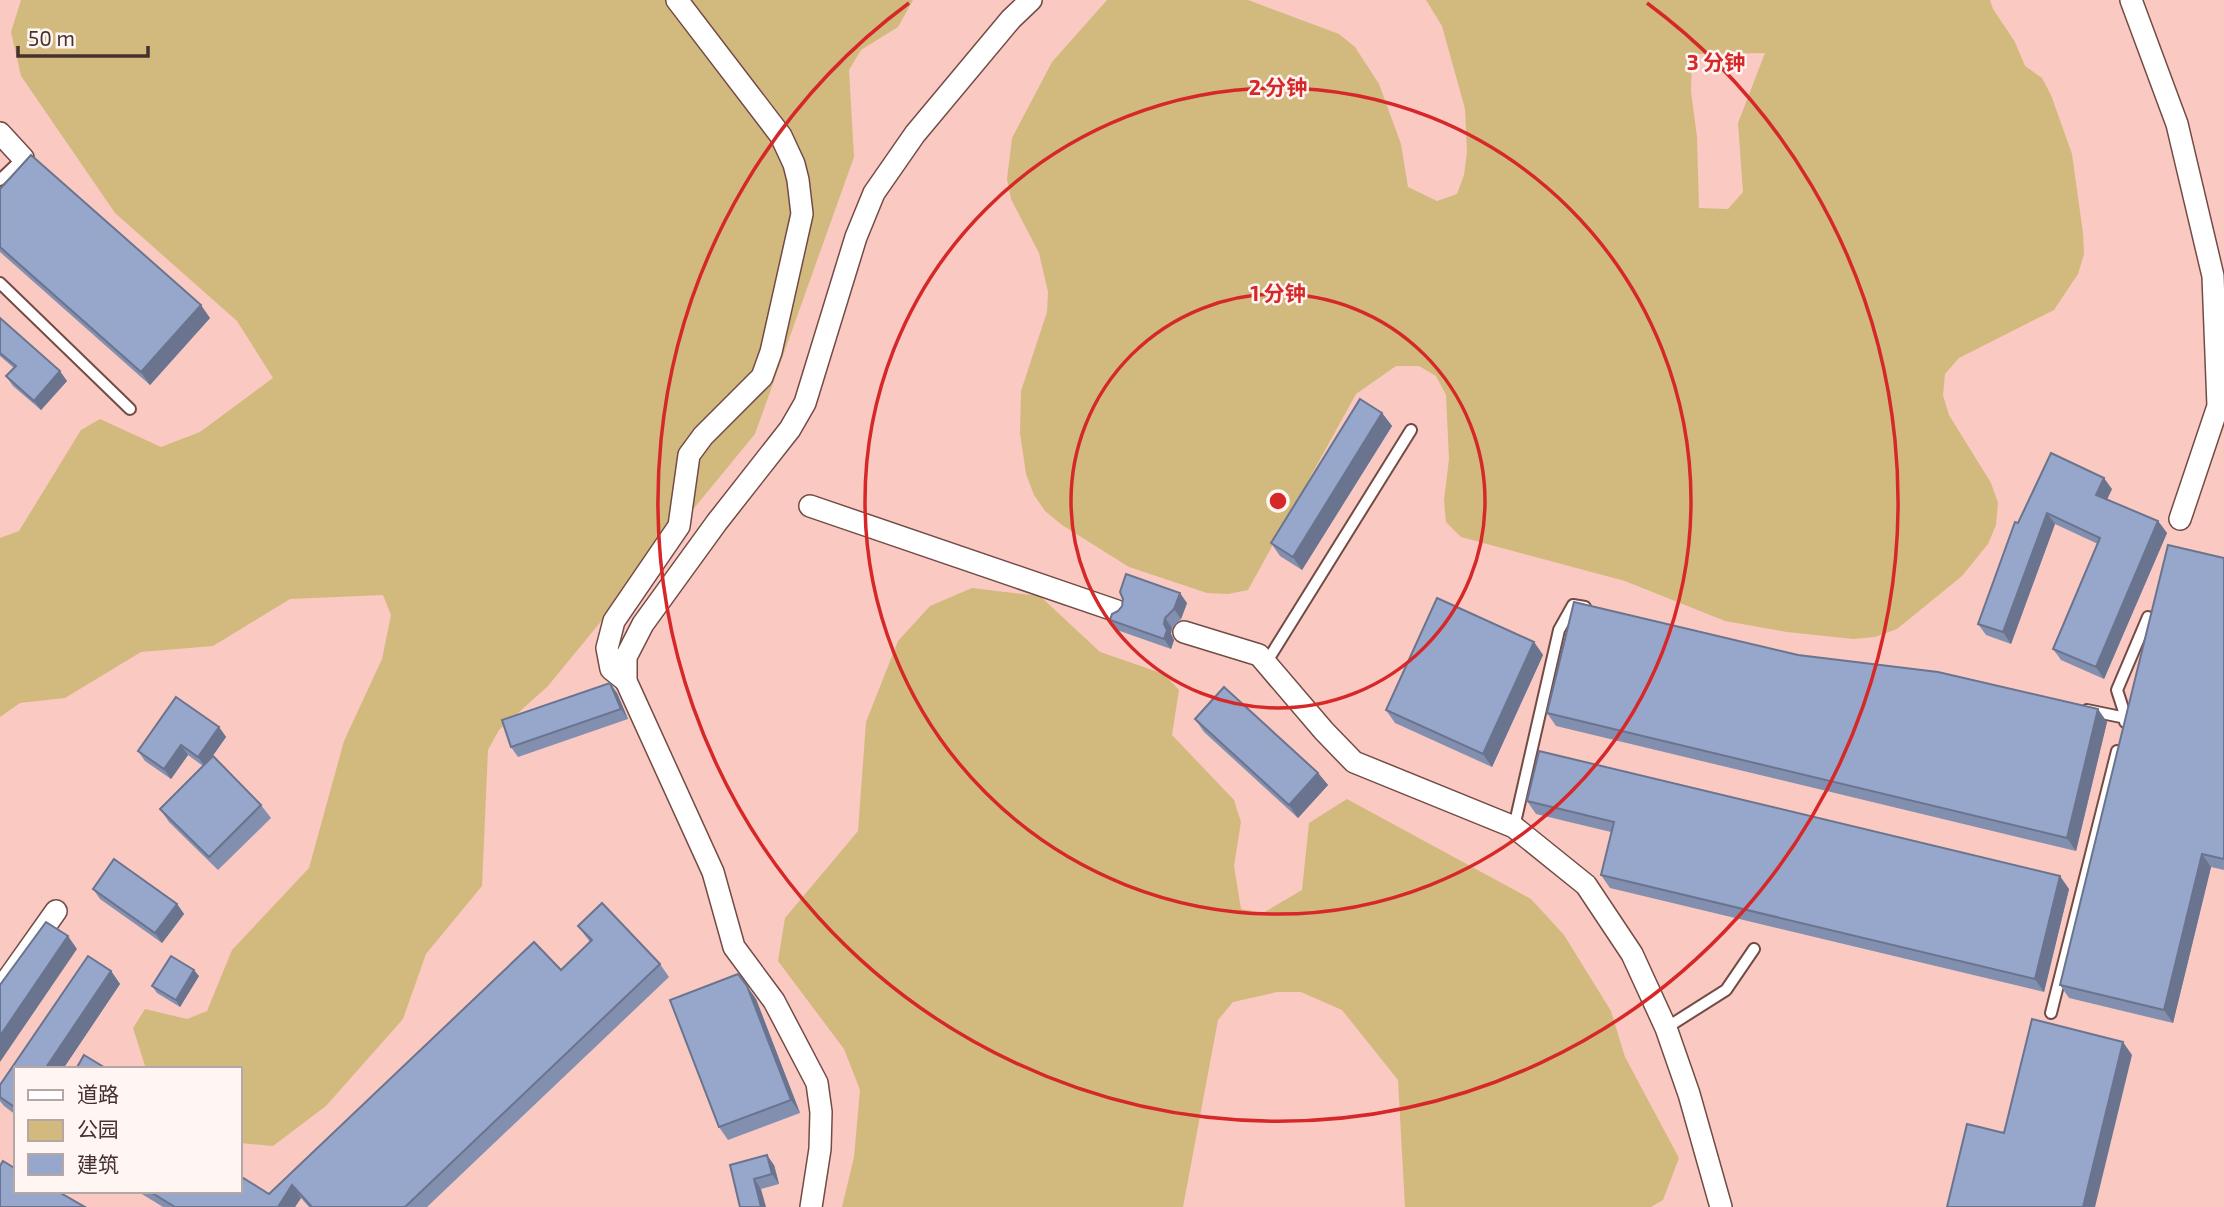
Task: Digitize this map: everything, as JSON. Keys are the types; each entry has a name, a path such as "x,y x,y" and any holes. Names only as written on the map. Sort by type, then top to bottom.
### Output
{"street":[{"path":"626,681 611,669 607,648 614,621 678,526 689,455 703,436 762,377 771,352 802,214 794,164 781,136 677,0"},
{"path":"811,1207 820,1149 821,1112 817,1083 774,1001 734,947 713,872 626,681 626,657 643,624 717,522 790,429 805,403 856,237 874,193 915,134 1011,19 1031,0"},
{"path":"2132,0 2178,124 2213,275 2218,406 2180,519"},
{"path":"0,133 23,158"},
{"path":"810,506 1117,611"},
{"path":"1184,632 1259,655 1354,762 1514,827 1586,885 1632,954 1665,1028 1689,1094 1721,1207"},
{"path":"0,990 56,911"}],"lane":[{"path":"0,180 23,158"},
{"path":"0,284 130,409"},
{"path":"1266,663 1411,430"},
{"path":"1514,827 1559,630 1573,604 1599,611"},
{"path":"2122,732 2126,719 2117,690 2148,617"},
{"path":"2075,706 2126,719"},
{"path":"2052,1013 2119,745"},
{"path":"1665,1028 1726,990 1754,949"}],"green space":[{"path":"21,0 913,0 898,27 861,50 849,70 854,157 755,434 548,686 499,730 488,750 482,886 426,954 403,1019 326,1106 273,1146 242,1143 242,1067 145,1067 133,1028 145,1009 187,1019 207,1011 232,950 309,868 344,741 382,659 391,615 383,595 290,599 213,646 141,652 65,698 20,703 0,717 0,538 19,531 81,430 100,419 161,447 200,432 273,378 237,321 115,213 21,76 11,32"},
{"path":"1107,0 1248,0 1339,34 1355,47 1379,84 1401,144 1408,187 1437,201 1457,194 1464,175 1467,152 1465,109 1442,26 1426,0 1990,0 2015,42 2025,66 2042,78 2051,95 2072,154 2084,254 2078,274 2054,310 1959,358 1945,374 1943,395 1949,415 1991,483 1998,503 1996,525 1988,544 1962,576 1897,629 1875,637 1853,639 1787,632 1725,621 1625,581 1461,537 1446,522 1444,500 1449,459 1446,395 1436,376 1419,366 1396,366 1356,394 1248,590 1228,594 1207,593 1129,567 1062,525 1045,511 1034,495 1026,474 1020,433 1021,391 1047,312 1048,292 1039,253 1011,199 1007,179 1012,138 1052,62","holes":["1765,53 1738,123 1743,192 1728,209 1699,208 1697,137 1691,91 1692,54"]},
{"path":"972,588 1040,596 1100,652 1164,674 1179,690 1172,735 1234,800 1241,822 1234,866 1241,909 1263,913 1302,890 1309,823 1347,799 1531,899 1564,935 1611,1011 1625,1057 1679,1158 1663,1200 1651,1207 1405,1207 1398,1080 1342,1010 1301,992 1277,992 1233,1002 1218,1020 1183,1207 842,1207 854,1157 860,1090 844,1049 778,961 785,918 858,831 866,722 898,641 930,606"}],"building":[{"path":"31,155 201,305 141,372 0,247 0,189"},
{"path":"0,318 60,371 34,401 6,376 16,366 0,353"},
{"path":"1360,399 1382,413 1293,557 1271,543"},
{"path":"2051,453 2104,478 2096,495 2158,521 2096,667 2053,649 2100,538 2047,513 2003,632 1978,624 2015,522 2018,523"},
{"path":"2168,545 2224,558 2224,859 2202,854 2164,1010 2060,985"},
{"path":"1126,574 1180,593 1174,609 1165,618 1167,630 1164,639 1110,620 1112,614 1122,606 1120,592"},
{"path":"1437,598 1534,642 1483,754 1386,710"},
{"path":"1574,602 1798,655 1938,672 2098,709 2067,838 1547,713"},
{"path":"610,683 621,709 511,747 502,720"},
{"path":"1224,687 1318,773 1289,805 1195,719"},
{"path":"176,697 219,727 198,757 181,745 164,769 138,751"},
{"path":"1539,751 2060,876 2035,979 1601,875 1614,822 1527,801"},
{"path":"213,756 261,805 209,857 160,809"},
{"path":"114,859 177,904 155,933 93,889"},
{"path":"602,903 660,964 405,1207 312,1207 292,1185 278,1207 175,1207 152,1193 242,1193 242,1177 269,1194 534,942 561,970 592,940 578,926"},
{"path":"46,922 68,936 0,1036 0,985"},
{"path":"88,956 111,971 46,1067 14,1067 14,1107 0,1097 0,1085"},
{"path":"171,956 194,970 176,1000 152,986"},
{"path":"738,974 747,986 791,1100 719,1127 670,1000"},
{"path":"2032,1019 2123,1042 2083,1207 1947,1207 1967,1124 2004,1133"},
{"path":"84,1055 104,1067 77,1067"},
{"path":"767,1155 772,1174 754,1179 761,1207 740,1207 730,1165"},
{"path":"3,1161 14,1168 14,1193 60,1193 85,1207 0,1207 0,1166"}]}
